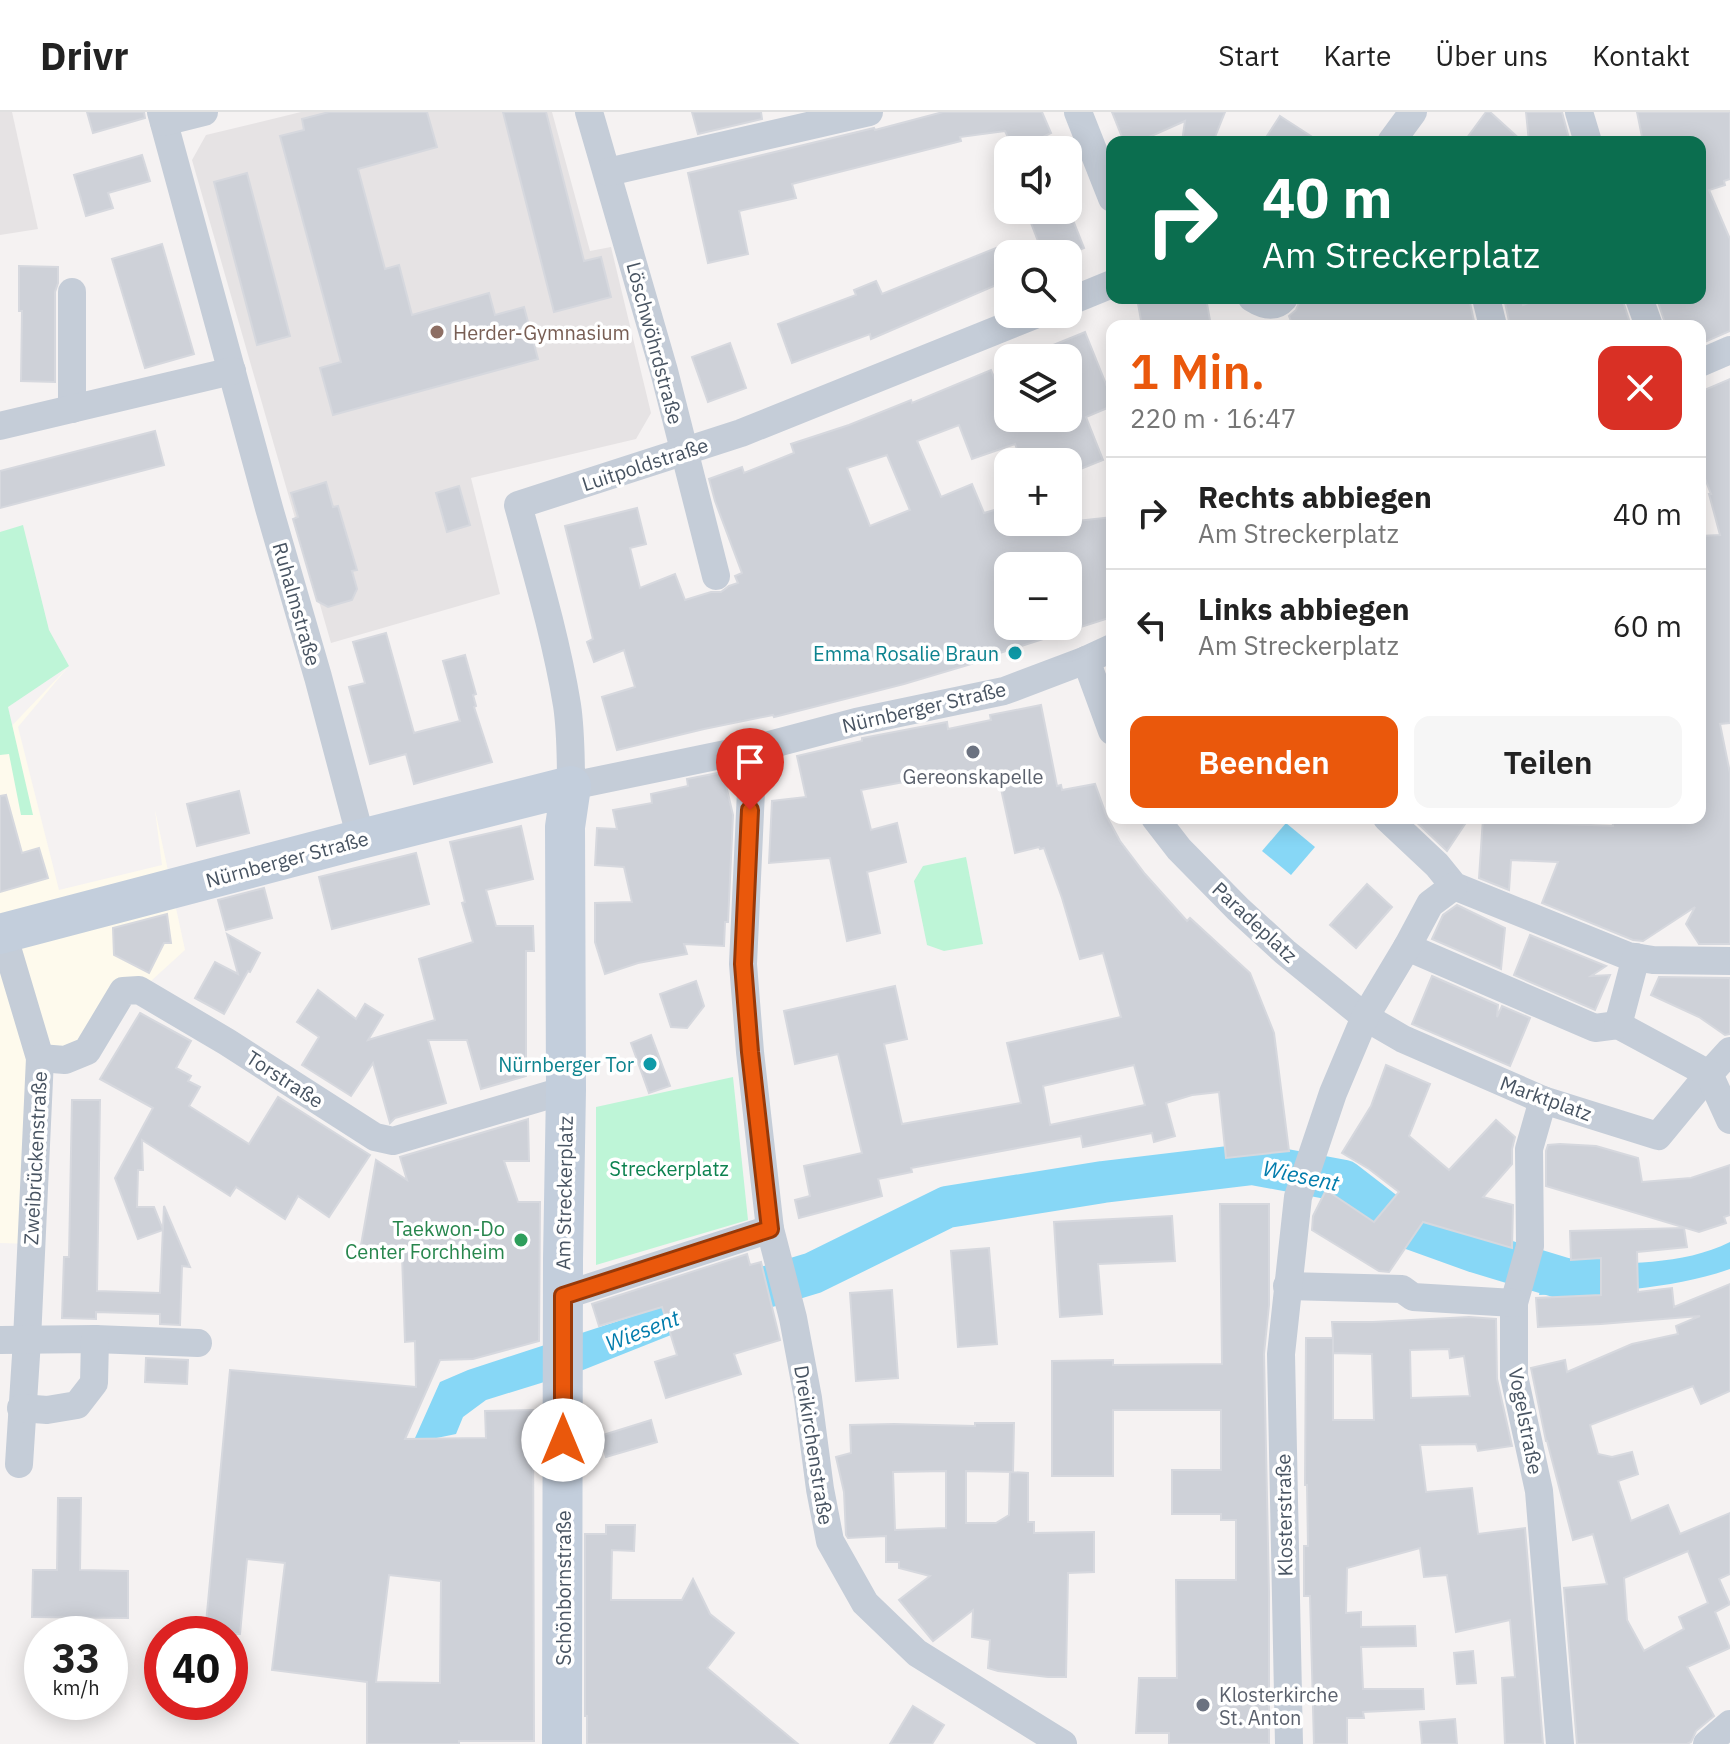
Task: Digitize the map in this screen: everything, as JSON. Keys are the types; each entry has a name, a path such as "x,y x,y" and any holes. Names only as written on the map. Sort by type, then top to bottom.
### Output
{"street":[{"path":"162,117 204,112"},
{"name":"Löschwöhrdstraße","path":"589,112 664,371 716,576"},
{"path":"608,172 869,112"},
{"path":"1078,112 1106,183"},
{"path":"1395,136 1413,112"},
{"path":"1579,112 1586,136"},
{"name":"Ruhalmstraße","path":"162,117 361,839"},
{"path":"1082,296 1106,286"},
{"path":"72,292 72,409"},
{"name":"Luitpoldstraße","path":"571,786 567,707 553,637 518,505 741,433 1002,328"},
{"path":"1706,360 1730,350"},
{"path":"0,426 232,371"},
{"name":"Nürnberger Straße","path":"2,934 571,786 1004,691 1106,651"},
{"path":"1086,660 1106,715"},
{"path":"753,748 743,964 770,1229"},
{"path":"566,1090 565,827 571,786"},
{"name":"Paradeplatz","path":"1160,824 1179,849 1238,909 1365,1017"},
{"path":"1393,824 1437,865 1454,886 1628,956 1653,960 1730,961"},
{"name":"Klosterstraße","path":"1289,1744 1281,1354 1298,1197 1333,1093 1365,1017 1430,904 1454,886"},
{"name":"Zweibrückenstraße","path":"2,934 40,1058 13,1340 21,1408 19,1464"},
{"path":"1407,947 1595,1028 1618,1025 1721,1061 1730,1120"},
{"path":"1618,1025 1636,957"},
{"name":"Torstraße","path":"40,1058 65,1060 87,1051 123,991 139,990 375,1137 393,1141 566,1090"},
{"name":"Marktplatz","path":"1365,1017 1403,1039 1543,1100 1658,1136 1721,1061"},
{"name":"Am Streckerplatz","path":"563,1336 566,1090"},
{"name":"Vogelstraße","path":"1543,1100 1529,1149 1530,1246 1514,1303 1514,1376 1539,1491 1560,1743"},
{"name":"Am Streckerplatz","path":"563,1296 770,1229"},
{"name":"Dreikirchenstraße","path":"770,1229 793,1318 830,1541 865,1603 917,1653 1063,1744"},
{"path":"1287,1286 1402,1289 1413,1297 1514,1303"},
{"name":"Schönbornstraße","path":"562,1744 563,1336"},
{"path":"21,1408 47,1410 77,1405 94,1383 95,1339"},
{"path":"13,1340 198,1343"},
{"path":"1707,1744 1730,1724"}],"shaded area":[{"path":"0,112 12,112 38,229 0,235"},
{"name":"Herder-Gymnasium","path":"301,112 552,112 590,251 611,247 651,413 636,439 471,478 500,594 331,643 192,160 206,135"},
{"path":"69,666 18,727 59,890 162,865 155,810 185,950 36,1086 32,1244 0,1243 0,738"}],"green space":[{"path":"23,525 49,630 69,666 8,707 33,815 21,815 9,754 0,755 0,532"},
{"path":"966,857 983,944 944,951 927,945 914,881 923,866"},
{"name":"Streckerplatz","path":"733,1077 748,1220 596,1265 596,1107"}],"water":[{"path":"1285,824 1315,847 1291,875 1262,851"},
{"path":"1730,1242 1730,1269 1708,1276 1636,1289 1539,1295 1547,1257 1568,1259 1571,1264 1652,1262 1712,1250"},
{"path":"695,1296 671,1335 583,1370 486,1400 463,1417 456,1434 427,1440 415,1438 440,1382 468,1370"}],"building":[{"path":"87,112 144,112 145,118 93,133"},
{"path":"329,112 427,112 437,147 358,169 385,269 399,265 412,315 489,293 495,315 524,307 538,359 333,415 320,368 341,362 280,136 304,130 302,119"},
{"path":"503,112 546,112 584,261 601,257 611,297 554,312"},
{"path":"692,112 761,112 762,119 698,134"},
{"path":"943,112 1042,112 1051,133 1045,136 1007,136 1005,131 960,137 961,141 792,184 796,198 739,211 748,254 708,263 688,173"},
{"path":"1112,112 1225,112 1215,136 1183,136 1185,121 1151,136 1122,136"},
{"path":"1486,112 1490,112 1516,136 1468,136"},
{"path":"1526,112 1562,112 1568,136 1528,136"},
{"path":"1637,112 1730,112 1730,179 1724,181 1725,185 1709,190 1730,239 1730,331 1706,341 1706,320 1664,320 1659,304 1706,304 1706,136 1642,136"},
{"path":"1280,116 1311,136 1267,136"},
{"path":"142,155 150,181 108,193 113,208 86,216 74,175"},
{"path":"247,173 290,336 257,345 214,182"},
{"path":"1031,224 1075,224 1081,240 1038,240"},
{"path":"162,244 194,354 145,368 112,259"},
{"path":"994,249 994,286 871,339 870,334 792,363 778,324 856,295 854,290 876,281 882,294"},
{"path":"19,266 58,267 55,382 21,381"},
{"path":"1138,304 1207,304 1210,320 1141,320"},
{"path":"1298,304 1470,304 1474,320 1291,320 1289,316"},
{"path":"1505,304 1624,304 1629,320 1509,320"},
{"path":"1085,332 1106,384 1106,409 1086,417 1103,460 1082,468 1082,448 1017,448 1015,444 994,448 994,451 972,459 959,425 917,441 941,497 972,484 984,513 994,510 994,536 1082,536 1082,520 1106,518 1106,619 1082,627 1082,552 994,552 994,640 1040,640 904,684 774,717 704,729 617,750 602,697 635,687 624,650 594,662 587,642 593,639 565,526 637,508 646,544 630,548 640,588 675,574 685,600 721,592 738,583 735,576 742,573 709,479 742,467 744,473 794,453 791,444 911,400 912,403 991,370 994,377 994,432 1082,432 1082,344 1056,344","holes":["887,455 910,510 870,526 847,468"]},
{"path":"730,343 746,388 708,402 692,357"},
{"path":"1730,379 1730,723 1720,724 1730,773 1730,944 1699,944 1686,924 1695,907 1643,941 1633,940 1542,903 1558,862 1511,860 1509,890 1479,878 1483,824 1706,824 1706,536 1720,535 1706,481 1706,389"},
{"path":"155,431 164,465 0,508 0,471"},
{"path":"326,482 333,507 338,506 357,570 352,571 357,589 352,600 328,607 317,601 293,519 298,517 291,493"},
{"path":"459,486 470,525 447,532 436,493"},
{"path":"386,633 414,733 460,721 443,661 465,655 476,694 473,695 474,707 492,762 414,784 406,754 370,764 349,687 365,683 353,642"},
{"path":"1041,705 1057,786 1061,785 1062,790 1095,784 1106,814 1106,824 1111,824 1145,874 1187,921 1190,918 1250,973 1274,1033 1289,1151 1226,1158 1219,1092 1192,1095 1166,1103 1175,1136 1154,1142 1152,1133 1083,1147 1081,1136 911,1168 912,1172 878,1179 882,1196 799,1218 795,1200 810,1196 804,1166 862,1153 838,1054 795,1064 784,1011 895,986 907,1039 884,1044 902,1124 1021,1103 1007,1043 1121,1017 1103,953 1080,959 1044,848 1015,853 998,775 965,781 963,771 861,790 871,830 897,823 906,862 867,872 880,933 847,941 830,858 769,863 772,801 806,797 797,756 862,741 862,738 947,722 948,729 991,720 990,715","holes":["1134,1065 1145,1105 1050,1125 1043,1086"]},
{"path":"723,772 733,815 724,946 684,944 687,954 638,963 605,974 595,942 595,903 632,902 624,867 595,865 597,828 617,829 613,810 652,803 651,794 688,786 687,779"},
{"path":"239,791 249,833 197,846 187,804"},
{"path":"6,795 22,853 39,848 48,878 0,892 0,796"},
{"path":"1418,824 1465,824 1447,851"},
{"path":"521,826 533,879 486,890 496,926 533,926 534,951 526,951 526,1076 481,1089 467,1040 428,1040 446,1103 395,1118 390,1123 373,1063 351,1096 302,1065 319,1037 297,1022 318,990 356,1019 365,1004 383,1015 368,1040 435,1020 419,959 473,942 450,842"},
{"path":"416,853 429,904 332,929 319,877"},
{"path":"1367,884 1392,907 1356,948 1330,925"},
{"path":"264,888 272,918 226,930 218,900"},
{"path":"1457,905 1505,928 1501,969 1432,939 1443,915"},
{"path":"167,914 171,943 164,943 149,973 114,955 113,928"},
{"path":"227,934 260,953 224,1014 195,998 215,962 238,974"},
{"path":"1530,935 1606,966 1591,976 1610,975 1595,1010 1514,975"},
{"path":"1432,976 1498,1005 1497,1017 1502,1006 1530,1018 1510,1066 1412,1024"},
{"path":"1659,977 1730,978 1730,1034 1725,1035 1699,1017 1651,995"},
{"path":"696,981 704,1006 687,1028 671,1027 660,994"},
{"path":"140,1013 191,1041 176,1068 191,1076 188,1081 200,1087 189,1106 249,1144 278,1097 370,1155 329,1217 298,1196 285,1219 236,1187 230,1196 142,1140 143,1170 138,1170 137,1207 154,1207 163,1230 138,1239 115,1178 153,1108 100,1079"},
{"name":"Nürnberger Tor","path":"651,1035 670,1086 649,1093 631,1043"},
{"path":"1386,1065 1430,1084 1409,1136 1449,1170 1496,1120 1515,1137 1512,1164 1483,1197 1513,1205 1512,1248 1423,1222 1389,1272 1379,1271 1312,1230 1313,1216 1326,1190 1374,1222 1399,1192 1342,1153 1371,1106"},
{"path":"72,1100 100,1100 97,1291 160,1293 164,1206 190,1267 182,1266 180,1325 160,1324 160,1314 96,1312 96,1319 62,1318 64,1257 69,1257"},
{"path":"528,1119 529,1161 504,1161 518,1202 540,1202 539,1341 473,1359 440,1360 405,1439 486,1438 485,1411 533,1410 534,1741 367,1744 367,1682 272,1670 285,1563 247,1559 242,1616 207,1616 230,1370 416,1387 415,1341 405,1342 402,1255 361,1245 376,1160 407,1180 400,1157","holes":["389,1575 441,1581 440,1683 376,1682"]},
{"path":"1548,1145 1596,1146 1638,1158 1642,1182 1691,1178 1730,1165 1730,1215 1724,1217 1726,1223 1699,1232 1546,1186"},
{"path":"1220,1204 1269,1204 1269,1305 1264,1354 1269,1744 1169,1744 1169,1733 1136,1733 1139,1678 1177,1678 1176,1580 1236,1580 1236,1520 1221,1520 1221,1514 1172,1514 1172,1470 1221,1470 1221,1410 1113,1410 1113,1476 1052,1476 1052,1361 1113,1360 1113,1365 1222,1364"},
{"path":"1172,1216 1175,1261 1098,1264 1102,1314 1060,1317 1054,1222"},
{"path":"1684,1228 1687,1247 1637,1252 1638,1292 1672,1288 1674,1307 1730,1284 1730,1391 1701,1404 1693,1386 1590,1425 1598,1454 1612,1457 1632,1452 1638,1474 1618,1481 1631,1521 1668,1505 1680,1534 1730,1513 1730,1574 1719,1579 1730,1604 1715,1612 1730,1648 1687,1667 1714,1716 1696,1731 1687,1744 1577,1744 1564,1588 1607,1584 1593,1534 1573,1540 1546,1441 1531,1368 1565,1360 1567,1372 1632,1344 1678,1334 1676,1326 1700,1316 1538,1327 1536,1298 1601,1295 1601,1258 1571,1260 1570,1231","holes":["1688,1551 1708,1603 1679,1617 1684,1629 1644,1651 1627,1620 1624,1578"]},
{"path":"989,1248 997,1344 958,1347 951,1251"},
{"path":"747,1254 750,1265 761,1262 780,1340 734,1354 741,1374 666,1398 655,1362 677,1355 662,1307 599,1326 592,1304"},
{"path":"892,1290 898,1378 856,1381 850,1293"},
{"path":"1469,1317 1496,1319 1497,1379 1512,1446 1478,1451 1476,1444 1420,1445 1426,1492 1472,1488 1478,1534 1525,1528 1543,1744 1505,1744 1502,1678 1515,1677 1510,1620 1456,1632 1447,1575 1424,1577 1420,1548 1347,1568 1346,1613 1361,1612 1361,1627 1415,1626 1416,1646 1361,1647 1363,1689 1423,1689 1424,1709 1363,1712 1364,1718 1347,1718 1347,1744 1314,1744 1310,1596 1304,1596 1304,1546 1308,1546 1305,1485 1306,1338 1333,1338 1332,1322","holes":["1449,1349 1450,1358 1464,1356 1470,1396 1411,1398 1410,1350","1333,1353 1372,1354 1374,1420 1333,1420"]},
{"path":"146,1358 188,1360 187,1384 145,1382"},
{"path":"651,1420 657,1442 606,1457 600,1436"},
{"path":"975,1423 1014,1423 1013,1472 966,1471 966,1523 996,1523 1009,1515 1010,1472 1028,1473 1028,1522 1034,1522 1034,1533 1094,1532 1094,1572 1068,1573 1066,1677 988,1668 990,1640 972,1637 973,1610 933,1641 899,1600 930,1576 899,1568 899,1562 886,1562 886,1536 848,1538 846,1535 844,1492 836,1457 851,1453 850,1425 975,1426","holes":["946,1471 946,1528 895,1530 893,1472"]},
{"path":"58,1498 81,1498 80,1570 128,1571 128,1616 32,1616 33,1570 57,1570"},
{"path":"606,1525 635,1525 634,1551 612,1550 611,1600 682,1600 693,1579 710,1614 734,1633 707,1668 798,1744 587,1744 585,1534 606,1534"},
{"path":"1473,1651 1476,1683 1457,1684 1454,1653"},
{"path":"913,1706 944,1725 932,1744 890,1744"},
{"path":"1455,1719 1457,1744 1422,1744 1420,1722"}],"waterway":[{"name":"Wiesent","path":"770,1286 813,1273 947,1207 1103,1182 1253,1164 1344,1181 1401,1225 1476,1252 1569,1280 1599,1278"}],"place":[{"name":"Herder-Gymnasium","path":"437,332"},
{"name":"Emma Rosalie Braun","path":"1015,653"},
{"name":"Gereonskapelle","path":"973,752"},
{"name":"Nürnberger Tor","path":"650,1064"},
{"name":"Taekwon-Do Center Forchheim","path":"521,1240"},
{"name":"Klosterkirche St. Anton","path":"1203,1705"}],"route":[{"path":"563,1440 563,1296 770,1229 743,964 750,810"}]}
